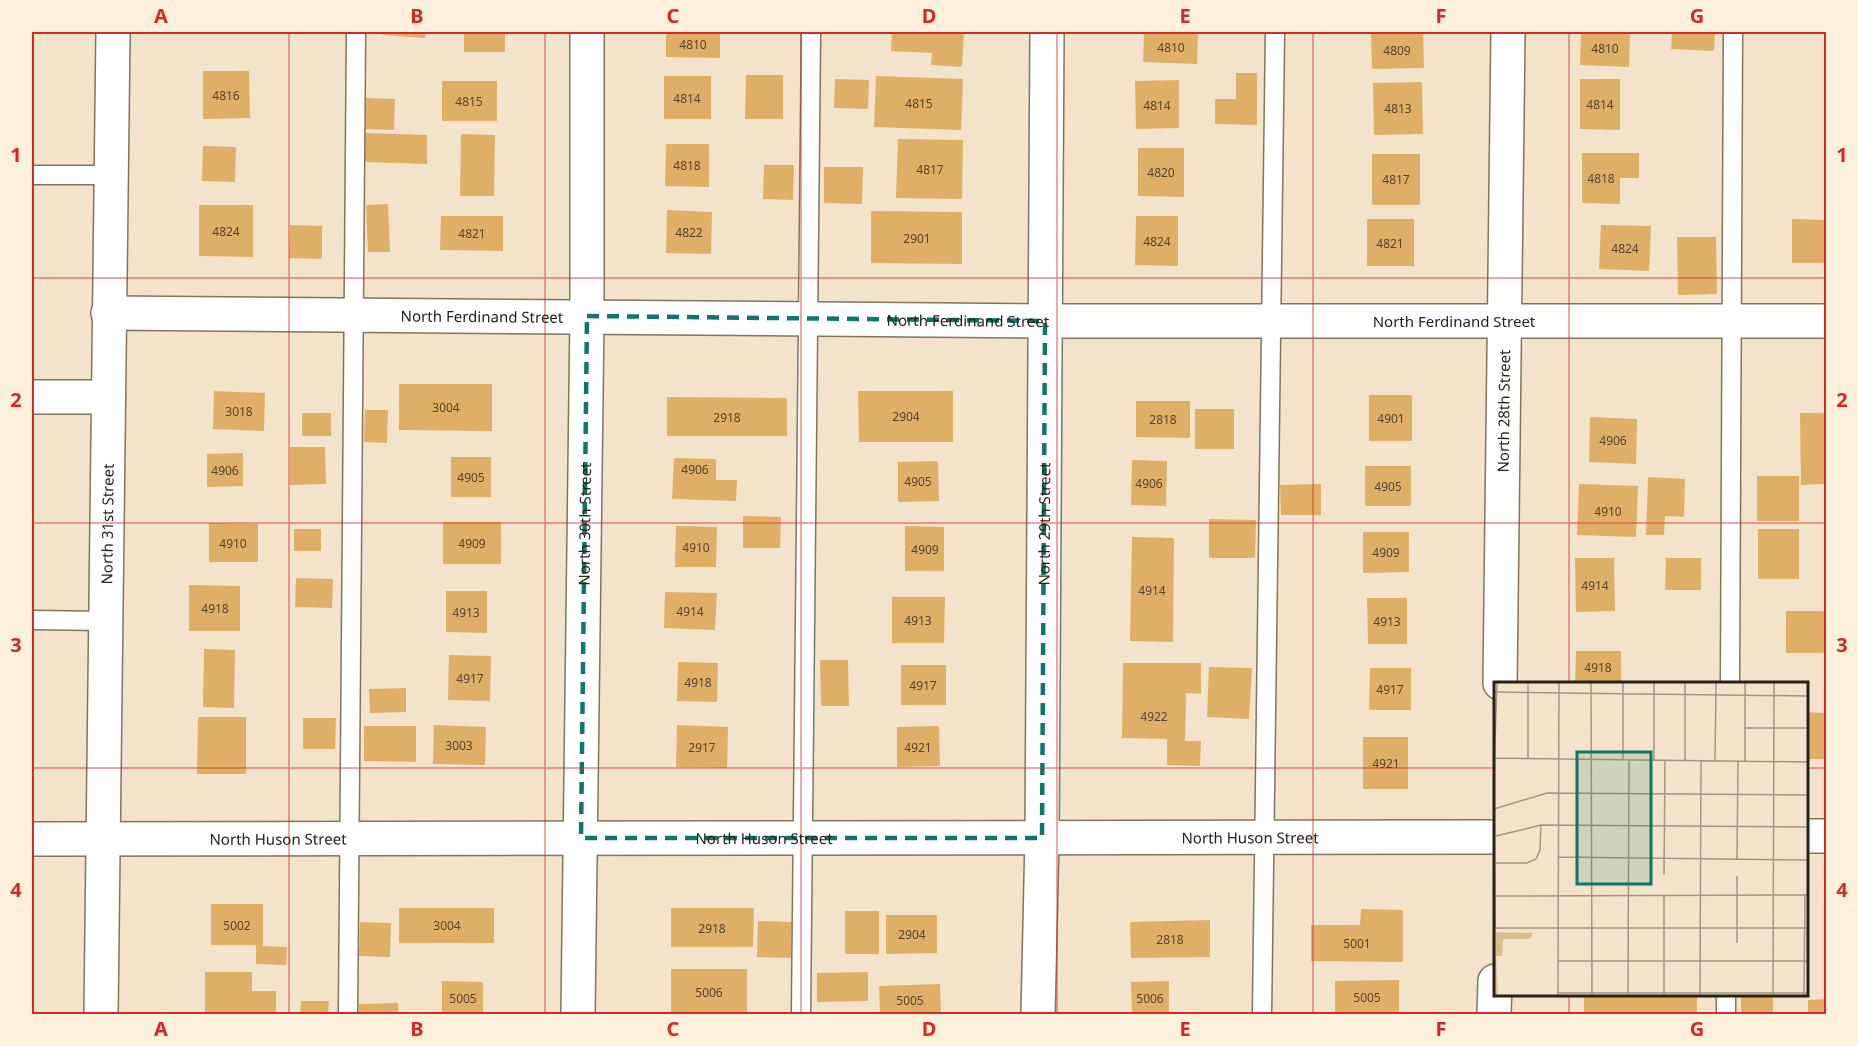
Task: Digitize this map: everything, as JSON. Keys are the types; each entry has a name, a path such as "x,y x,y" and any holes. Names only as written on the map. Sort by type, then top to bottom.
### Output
{"street":[{"name":"North 31st Street","path":"101,1014 113,32"},
{"name":"North 30th Street","path":"578,1014 587,316 587,32"},
{"name":"North 29th Street","path":"1038,1014 1042,838 1047,32"},
{"name":"North 28th Street","path":"1500,682 1508,32"},
{"name":"North Ferdinand Street","path":"108,313 1045,321 1827,321"},
{"path":"32,397 108,397"},
{"path":"1807,836 1827,836"},
{"name":"North Huson Street","path":"32,840 1494,837"},
{"path":"1494,1014 1495,995"}],"lane":[{"path":"348,1014 356,32"},
{"path":"801,1014 811,32"},
{"path":"1262,1014 1275,32"},
{"path":"1730,682 1733,32"},
{"path":"32,175 110,176"},
{"path":"32,620 105,621"},
{"path":"1726,995 1726,1014"}],"highlighted area":[{"path":"587,316 1045,321 1042,838 581,838"}],"building":[{"path":"384,32 426,32 425,38 383,35"},
{"path":"464,32 505,32 505,52 464,52"},
{"path":"666,32 720,32 720,58 666,57"},
{"path":"892,32 964,32 962,67 931,65 932,53 891,51"},
{"path":"1144,32 1198,32 1197,64 1143,62"},
{"path":"1371,32 1423,32 1424,68 1372,69"},
{"path":"1581,32 1630,32 1629,67 1580,65"},
{"path":"1672,32 1715,32 1714,51 1671,49"},
{"path":"203,71 249,71 250,118 203,119"},
{"path":"1236,73 1257,73 1257,125 1215,124 1215,99 1236,99"},
{"path":"746,75 783,75 783,119 745,119"},
{"path":"664,76 711,76 711,119 664,119"},
{"path":"876,76 963,79 961,130 874,127"},
{"path":"835,79 869,80 868,109 834,108"},
{"path":"1580,79 1620,79 1620,130 1580,129"},
{"path":"1179,80 1179,128 1136,129 1135,81"},
{"path":"442,81 497,81 497,121 442,121"},
{"path":"1422,82 1423,134 1374,135 1373,83"},
{"path":"365,98 395,99 394,130 364,129"},
{"path":"364,133 427,135 427,164 364,162"},
{"path":"461,134 495,135 494,196 460,196"},
{"path":"898,139 963,140 962,199 896,198"},
{"path":"666,144 709,144 709,187 665,186"},
{"path":"203,146 236,147 235,182 202,181"},
{"path":"1138,148 1184,148 1184,197 1138,196"},
{"path":"1582,153 1639,153 1639,178 1620,178 1620,204 1582,203"},
{"path":"1372,154 1420,154 1420,205 1372,205"},
{"path":"764,165 794,165 793,200 763,199"},
{"path":"824,167 863,167 862,204 824,203"},
{"path":"388,204 390,252 368,252 366,205"},
{"path":"199,205 253,205 253,257 199,256"},
{"path":"667,210 712,212 711,254 666,253"},
{"path":"871,211 962,212 962,264 871,263"},
{"path":"441,216 503,216 503,251 440,250"},
{"path":"1136,216 1178,216 1178,266 1135,265"},
{"path":"1367,219 1414,219 1414,266 1367,266"},
{"path":"1792,219 1826,220 1826,263 1792,263"},
{"path":"290,225 322,226 322,259 289,258"},
{"path":"1601,225 1651,226 1649,271 1599,269"},
{"path":"1677,237 1716,237 1717,294 1678,295"},
{"path":"32,286 34,286 34,330 32,330"},
{"path":"399,384 492,384 492,431 399,430"},
{"path":"214,391 265,393 264,431 213,429"},
{"path":"858,391 953,391 953,442 859,442"},
{"path":"1369,395 1412,395 1412,441 1369,441"},
{"path":"667,397 787,398 787,436 667,436"},
{"path":"1136,401 1190,401 1190,438 1136,437"},
{"path":"1195,409 1234,409 1234,449 1195,449"},
{"path":"365,410 388,410 387,443 364,442"},
{"path":"302,413 331,413 331,436 302,436"},
{"path":"1800,413 1826,413 1826,484 1801,485"},
{"path":"1590,417 1637,419 1636,464 1589,462"},
{"path":"290,447 325,447 326,484 290,485"},
{"path":"243,453 243,486 207,487 207,454"},
{"path":"451,457 491,457 491,497 451,497"},
{"path":"674,458 716,459 716,480 737,480 736,501 672,499"},
{"path":"1132,460 1167,461 1166,506 1131,505"},
{"path":"938,461 939,501 898,502 898,462"},
{"path":"1365,466 1411,466 1411,506 1365,506"},
{"path":"1757,476 1799,476 1799,521 1757,521"},
{"path":"1648,477 1685,479 1684,517 1665,516 1664,535 1646,535"},
{"path":"1321,484 1321,515 1281,515 1280,485"},
{"path":"1579,484 1638,486 1636,537 1577,535"},
{"path":"743,516 781,517 780,548 743,548"},
{"path":"1209,519 1256,520 1255,558 1209,558"},
{"path":"443,522 501,522 501,564 443,564"},
{"path":"209,523 258,524 258,562 209,562"},
{"path":"676,526 717,527 716,567 675,567"},
{"path":"905,526 944,527 944,571 905,571"},
{"path":"294,529 321,529 321,551 294,551"},
{"path":"1758,529 1799,529 1799,579 1758,579"},
{"path":"1363,532 1409,532 1409,572 1363,573"},
{"path":"1132,537 1174,538 1173,642 1130,641"},
{"path":"1575,558 1614,558 1615,611 1576,612"},
{"path":"1666,558 1701,558 1701,590 1665,590"},
{"path":"296,578 333,579 332,608 295,607"},
{"path":"189,585 240,586 240,631 189,631"},
{"path":"446,591 487,591 487,633 446,632"},
{"path":"665,592 717,593 715,630 664,628"},
{"path":"892,597 945,597 944,643 892,643"},
{"path":"1367,598 1407,598 1407,644 1368,644"},
{"path":"1786,611 1826,611 1826,653 1786,653"},
{"path":"204,649 235,650 234,708 203,707"},
{"path":"1576,651 1621,651 1621,682 1575,682"},
{"path":"449,655 491,656 490,701 448,700"},
{"path":"820,660 848,660 849,706 821,706"},
{"path":"678,662 718,663 717,702 677,701"},
{"path":"1123,663 1201,663 1201,694 1186,693 1185,741 1201,741 1200,766 1167,765 1167,739 1122,738"},
{"path":"901,665 946,665 946,705 901,705"},
{"path":"1209,667 1252,668 1249,719 1207,717"},
{"path":"1370,668 1411,668 1411,710 1369,710"},
{"path":"406,688 406,712 370,713 369,689"},
{"path":"1807,712 1826,713 1826,759 1807,759"},
{"path":"198,717 246,717 246,774 197,774"},
{"path":"303,718 336,718 335,749 303,749"},
{"path":"434,725 486,727 485,765 433,764"},
{"path":"677,725 728,727 727,768 676,767"},
{"path":"364,726 416,726 416,762 364,761"},
{"path":"939,726 940,766 897,767 897,727"},
{"path":"1363,737 1408,737 1408,789 1363,789"},
{"path":"211,904 263,904 263,946 287,947 286,965 256,964 256,945 211,945"},
{"path":"399,908 494,908 494,943 399,943"},
{"path":"671,908 754,908 753,947 671,947"},
{"path":"1361,909 1403,910 1403,962 1311,961 1311,925 1360,925"},
{"path":"845,911 879,911 879,954 845,954"},
{"path":"886,915 937,915 937,953 886,954"},
{"path":"1210,920 1210,957 1131,958 1130,922"},
{"path":"758,921 792,922 791,958 757,957"},
{"path":"360,922 391,923 390,957 359,956"},
{"path":"671,969 747,969 747,1014 671,1014"},
{"path":"205,972 252,972 252,991 276,991 276,1014 205,1014"},
{"path":"868,972 868,1001 817,1002 817,973"},
{"path":"1399,980 1399,1014 1335,1013 1335,981"},
{"path":"442,981 483,982 483,1014 442,1014"},
{"path":"1169,981 1169,1014 1132,1014 1131,982"},
{"path":"940,984 941,1014 880,1014 879,986"},
{"path":"1584,995 1697,995 1697,1014 1584,1014"},
{"path":"1741,997 1773,997 1773,1014 1741,1014"},
{"path":"1826,999 1826,1014 1808,1014 1808,1000"},
{"path":"301,1001 329,1001 328,1014 300,1014"},
{"path":"398,1003 398,1014 359,1014 359,1004"}]}
